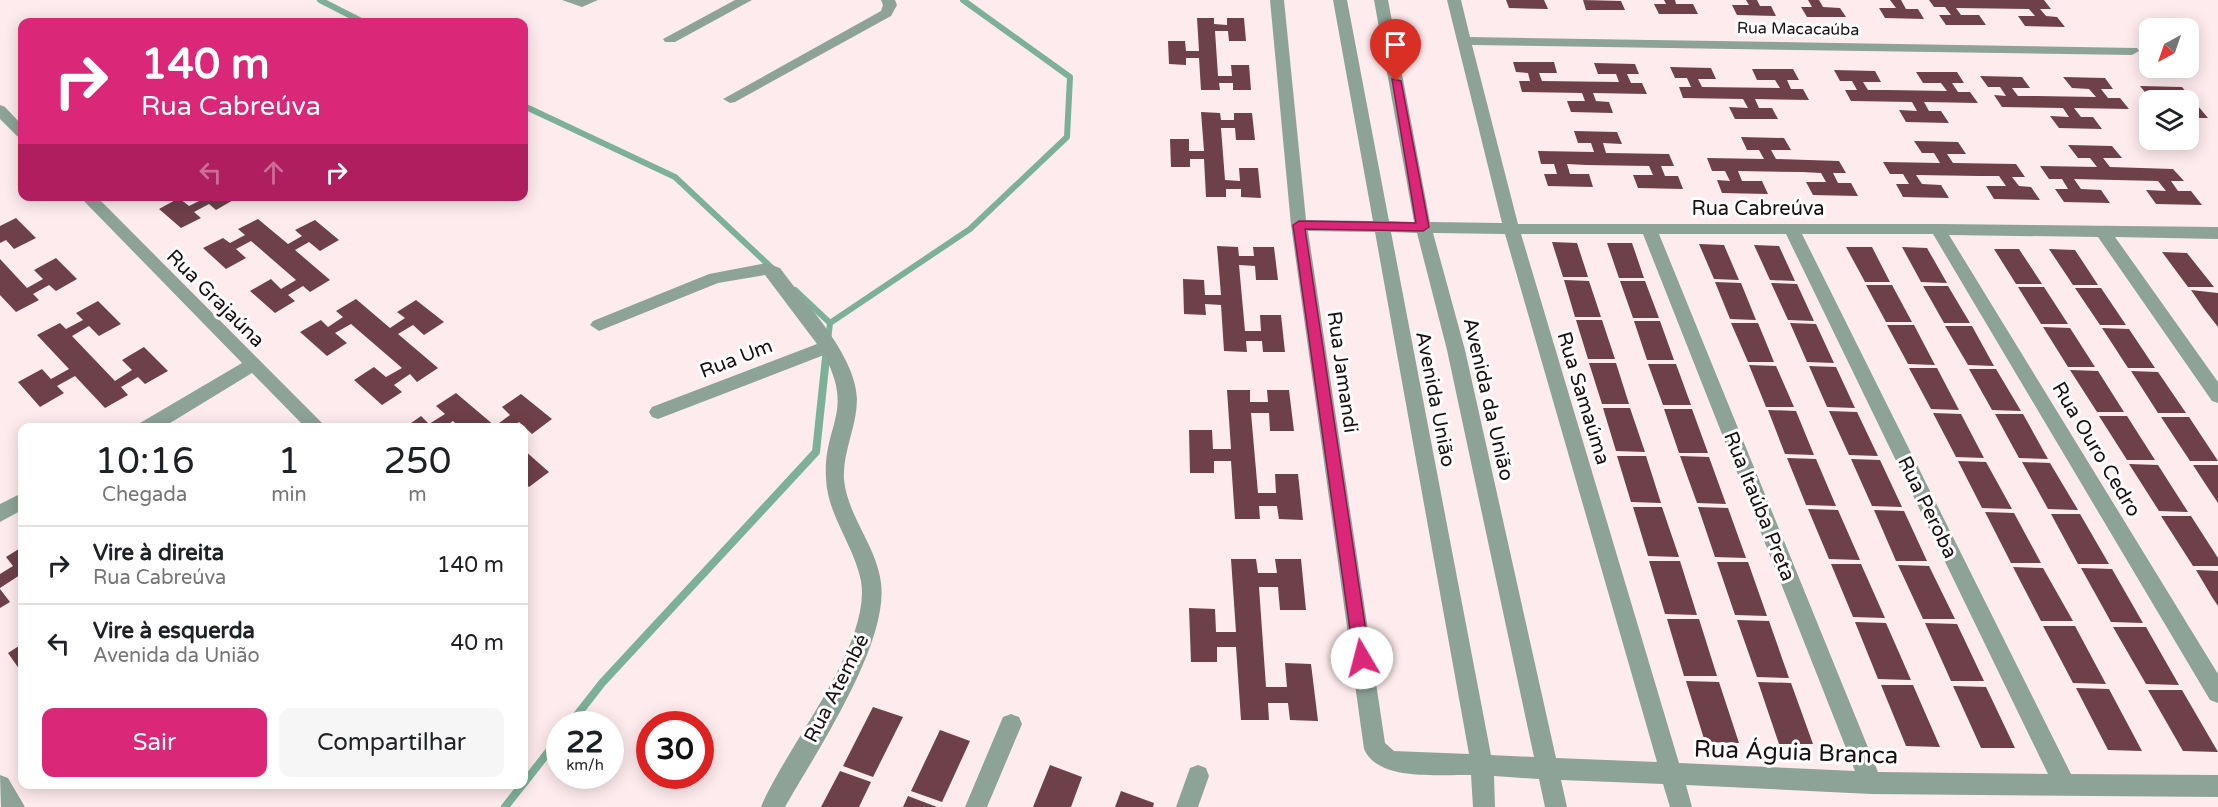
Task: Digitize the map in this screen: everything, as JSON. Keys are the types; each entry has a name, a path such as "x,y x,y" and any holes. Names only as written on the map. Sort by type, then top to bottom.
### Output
{"street":[{"path":"572,1 591,0"},
{"path":"670,39 745,0"},
{"path":"730,99 886,13 890,5 888,0"},
{"name":"Rua Jamandi","path":"1277,0 1299,225 1375,749"},
{"name":"Avenida União","path":"1340,0 1380,226 1482,766 1484,807"},
{"name":"Avenida da União","path":"1381,0 1423,227 1456,350 1556,807"},
{"name":"Rua Samaúma","path":"1454,0 1511,229 1682,807"},
{"name":"Rua Macacaúba","path":"1464,41 2132,51"},
{"path":"0,110 18,129"},
{"name":"Rua Grajaúna","path":"91,201 313,423"},
{"name":"Rua Cabreúva","path":"1299,225 1511,229 1938,229 2218,233"},
{"name":"Rua Itaúba Preta","path":"1649,229 1871,783"},
{"name":"Rua Peroba","path":"1791,229 2065,785"},
{"name":"Rua Ouro Cedro","path":"1938,229 2218,693"},
{"path":"2103,232 2218,396"},
{"name":"Rua Atembé","path":"599,325 715,278 766,268 774,272 829,346 848,397 835,478 840,506 872,584 870,618 855,659 772,807"},
{"name":"Rua Um","path":"658,412 829,346"},
{"path":"154,423 252,364"},
{"path":"0,514 18,503"},
{"path":"976,807 1011,724"},
{"name":"Rua Águia Branca","path":"1375,749 1390,761 1482,766 1871,783 2218,786"},
{"path":"1187,807 1198,776"},
{"path":"0,786 14,807"}],"building":[{"path":"1506,0 1544,0 1548,9 1509,8"},
{"path":"1583,0 1621,1 1625,10 1586,10"},
{"path":"1664,0 1675,0 1676,4 1693,4 1698,14 1659,14 1654,4 1666,4"},
{"path":"1746,0 1757,0 1760,6 1771,6 1776,16 1737,15 1732,5 1749,5"},
{"path":"1808,0 1819,0 1823,7 1840,8 1846,17 1807,17 1801,7 1812,7"},
{"path":"1890,0 1901,0 1906,9 1918,9 1924,19 1885,18 1879,8 1896,8"},
{"path":"1929,0 2044,0 2051,9 2040,9 2046,16 2057,17 2065,27 2025,26 2018,16 2035,16 2029,9 1956,8 1961,15 1979,15 1986,25 1946,25 1939,15 1951,15 1945,7 1934,7"},
{"path":"1197,18 1214,18 1214,24 1227,25 1227,18 1244,18 1246,41 1229,41 1228,31 1215,31 1218,76 1232,76 1231,65 1249,65 1251,90 1233,90 1233,83 1219,83 1220,90 1201,90 1199,58 1186,58 1186,65 1169,64 1168,41 1185,41 1186,51 1199,51"},
{"path":"1513,62 1554,62 1557,73 1539,73 1542,81 1619,82 1616,74 1598,74 1594,63 1635,64 1639,74 1627,74 1631,83 1642,83 1647,94 1593,93 1596,101 1609,102 1613,113 1571,112 1567,101 1585,101 1582,93 1522,92 1519,81 1530,81 1528,73 1516,72"},
{"path":"1670,67 1711,68 1716,79 1698,79 1702,87 1780,88 1775,80 1757,80 1752,69 1793,69 1799,80 1787,80 1791,89 1803,89 1809,100 1755,99 1759,108 1772,108 1778,119 1735,119 1729,107 1748,108 1743,99 1683,98 1679,87 1691,87 1687,78 1675,78"},
{"path":"1834,70 1875,71 1881,82 1863,82 1868,90 1947,91 1941,83 1923,83 1916,72 1957,72 1964,83 1952,83 1958,92 1970,92 1978,103 1924,102 1929,111 1941,111 1949,123 1906,122 1899,110 1917,111 1912,102 1851,101 1845,90 1857,90 1852,81 1840,81"},
{"path":"1980,76 2022,77 2030,88 2012,88 2018,96 2096,97 2089,89 2072,88 2063,77 2105,78 2113,89 2101,89 2108,98 2120,98 2129,109 2074,108 2081,117 2093,117 2102,129 2059,128 2050,116 2069,117 2063,108 2002,107 1994,95 2006,96 2000,87 1988,87"},
{"path":"2140,86 2182,87 2184,90 2143,90"},
{"path":"2199,107 2208,118 2199,118"},
{"path":"1201,112 1220,113 1221,120 1234,120 1234,113 1252,113 1255,140 1236,140 1235,128 1221,128 1225,180 1240,181 1239,168 1258,168 1261,198 1241,197 1241,189 1226,189 1226,197 1206,197 1204,159 1190,159 1190,167 1171,167 1170,139 1189,139 1189,151 1204,151"},
{"path":"1574,131 1617,132 1622,144 1603,143 1606,153 1669,154 1674,166 1661,166 1665,176 1678,176 1683,189 1638,188 1633,175 1653,175 1649,166 1567,164 1570,174 1589,174 1593,187 1548,186 1544,174 1557,174 1554,164 1541,164 1538,151 1594,152 1591,143 1578,143"},
{"path":"1741,137 1784,138 1791,150 1771,150 1776,159 1839,161 1846,173 1833,173 1838,183 1851,183 1858,196 1813,195 1806,182 1826,182 1821,173 1802,172 1738,171 1742,181 1762,181 1768,194 1722,193 1717,180 1730,181 1725,171 1712,171 1707,158 1764,159 1759,150 1747,150"},
{"path":"1914,141 1958,142 1966,154 1947,154 1953,163 2016,164 2025,177 2012,177 2019,186 2031,187 2040,200 1994,199 1986,186 2006,186 1999,176 1916,175 1922,184 1941,185 1949,198 1903,197 1896,184 1909,184 1903,174 1890,174 1883,162 1940,163 1934,153 1922,153"},
{"path":"2068,145 2112,146 2122,158 2103,158 2110,167 2173,169 2184,181 2171,181 2178,191 2191,191 2202,205 2156,204 2146,190 2166,191 2158,181 2074,179 2081,189 2101,190 2110,203 2064,202 2055,189 2068,189 2062,179 2049,179 2040,166 2097,167 2090,158 2078,158"},
{"path":"174,201 183,201 189,206 199,201 232,201 216,210 209,204 194,212 201,218 181,228 159,209"},
{"path":"16,218 36,238 14,249 6,240 0,243 0,226"},
{"path":"258,219 288,244 302,236 295,230 315,220 339,240 320,251 309,242 295,250 330,280 310,292 303,286 288,295 295,301 275,313 250,291 271,279 281,289 296,280 251,241 236,249 246,258 226,269 203,248 223,238 230,243 245,235 238,229"},
{"path":"1552,242 1577,243 1588,277 1563,277"},
{"path":"1607,243 1632,243 1644,278 1619,278"},
{"path":"1699,244 1724,245 1739,280 1714,279"},
{"path":"1754,245 1779,246 1795,281 1770,280"},
{"path":"1217,246 1238,247 1239,256 1254,256 1253,247 1274,247 1278,280 1256,280 1255,266 1239,265 1245,331 1261,331 1260,315 1281,315 1285,352 1263,352 1262,341 1246,341 1247,352 1224,351 1221,305 1205,304 1206,315 1184,314 1183,279 1204,280 1205,295 1221,295"},
{"path":"1846,247 1872,247 1890,282 1865,282"},
{"path":"1902,247 1927,248 1947,283 1921,282"},
{"path":"1994,249 2019,249 2042,284 2016,284"},
{"path":"2049,249 2075,250 2098,285 2073,285"},
{"path":"2162,252 2187,253 2214,287 2188,287"},
{"path":"56,258 77,279 56,291 49,285 33,294 39,300 16,312 0,295 0,259 27,288 43,279 34,270"},
{"path":"1564,280 1589,281 1601,317 1575,317"},
{"path":"1620,281 1645,281 1659,318 1633,318"},
{"path":"1715,282 1741,283 1756,320 1730,319"},
{"path":"1771,283 1797,284 1814,321 1788,320"},
{"path":"1866,285 1892,285 1912,322 1886,322"},
{"path":"1923,286 1948,286 1970,323 1944,323"},
{"path":"2018,287 2044,287 2068,324 2041,324"},
{"path":"2075,288 2101,288 2126,325 2100,325"},
{"path":"2191,290 2218,293 2218,327 2204,309"},
{"path":"356,299 390,328 405,318 397,312 416,300 444,322 424,335 413,325 398,334 438,368 417,382 410,374 394,385 402,392 382,405 354,380 374,367 386,377 402,368 351,324 335,333 347,343 327,356 300,332 321,320 328,327 343,317 336,311"},
{"path":"98,301 121,324 99,336 89,326 72,336 115,381 132,370 122,360 144,347 168,371 145,384 138,377 121,387 128,395 105,408 75,376 57,386 64,393 40,407 18,382 42,369 51,379 69,369 37,335 60,323 66,329 83,320 76,313"},
{"path":"1576,320 1602,320 1615,359 1588,359"},
{"path":"1634,321 1660,321 1674,360 1647,360"},
{"path":"1731,323 1758,323 1774,362 1748,362"},
{"path":"1790,323 1816,324 1834,363 1807,362"},
{"path":"1887,325 1914,325 1935,365 1908,364"},
{"path":"1945,326 1972,326 1994,366 1968,365"},
{"path":"2043,327 2070,328 2095,367 2068,367"},
{"path":"2102,328 2129,329 2155,368 2128,368"},
{"path":"1589,363 1616,363 1629,404 1602,404"},
{"path":"1648,364 1676,364 1691,405 1663,405"},
{"path":"1749,365 1776,366 1794,407 1766,407"},
{"path":"1809,366 1836,367 1855,408 1827,407"},
{"path":"1909,368 1937,368 1959,410 1931,409"},
{"path":"1969,369 1996,369 2021,411 1992,410"},
{"path":"2070,370 2098,371 2124,412 2097,412"},
{"path":"2131,371 2158,372 2186,413 2158,413"},
{"path":"1227,390 1250,390 1250,402 1268,402 1267,390 1289,390 1294,431 1270,431 1269,413 1251,413 1258,493 1276,493 1275,474 1298,474 1303,520 1279,519 1277,506 1259,506 1260,519 1235,519 1231,461 1214,461 1214,473 1190,473 1189,430 1212,430 1213,449 1231,449"},
{"path":"456,393 491,423 455,423 453,421 431,423 445,414 436,406"},
{"path":"521,394 552,419 532,434 528,430 528,423 499,423 510,415 502,407"},
{"path":"1603,408 1630,408 1645,452 1616,451"},
{"path":"1664,409 1692,409 1708,453 1679,453"},
{"path":"1768,410 1796,411 1814,455 1785,454"},
{"path":"1829,411 1857,412 1878,456 1849,455"},
{"path":"1933,413 1961,414 1984,458 1956,457"},
{"path":"1995,414 2023,414 2048,459 2019,458"},
{"path":"421,416 428,423 411,423"},
{"path":"2099,416 2127,416 2155,460 2127,460"},
{"path":"2161,417 2189,417 2218,461 2190,461"},
{"path":"528,454 549,472 528,486"},
{"path":"1617,456 1646,456 1661,503 1631,502"},
{"path":"1680,456 1709,457 1726,504 1697,503"},
{"path":"1787,458 1816,459 1836,506 1806,505"},
{"path":"1851,459 1880,460 1902,507 1872,506"},
{"path":"1958,461 1986,462 2012,509 1982,508"},
{"path":"2022,462 2050,463 2078,510 2048,509"},
{"path":"2129,464 2158,465 2188,512 2159,511"},
{"path":"2193,465 2218,465 2218,503 2208,488"},
{"path":"1633,507 1662,507 1679,557 1648,556"},
{"path":"1698,507 1728,508 1746,558 1715,557"},
{"path":"1808,509 1838,510 1860,560 1829,559"},
{"path":"1874,510 1904,511 1927,561 1896,561"},
{"path":"1985,512 2014,513 2041,563 2011,563"},
{"path":"2051,514 2080,514 2109,564 2078,564"},
{"path":"2161,516 2191,516 2218,558 2218,566 2193,566"},
{"path":"18,550 18,576 0,588 0,574 13,566 6,557"},
{"path":"1231,559 1256,559 1258,573 1277,573 1275,559 1301,559 1306,610 1280,610 1278,587 1259,587 1266,687 1287,687 1285,663 1311,664 1318,721 1290,720 1288,703 1268,703 1269,720 1241,720 1236,647 1217,647 1217,662 1191,662 1189,608 1215,609 1216,632 1236,632"},
{"path":"1649,561 1680,561 1697,615 1665,614"},
{"path":"1717,562 1748,562 1767,616 1735,615"},
{"path":"1831,564 1861,564 1885,618 1853,617"},
{"path":"1898,565 1929,566 1955,619 1923,619"},
{"path":"2013,567 2043,568 2073,621 2041,621"},
{"path":"2081,568 2112,569 2143,623 2111,622"},
{"path":"2196,570 2218,571 2218,606 2212,597"},
{"path":"0,589 10,602 0,608"},
{"path":"1667,619 1699,619 1717,676 1684,676"},
{"path":"1737,620 1769,621 1789,678 1757,677"},
{"path":"1855,622 1886,623 1911,680 1878,679"},
{"path":"1925,623 1957,624 1984,681 1951,681"},
{"path":"2043,626 2075,626 2106,684 2073,683"},
{"path":"2113,627 2146,627 2179,685 2146,684"},
{"path":"18,647 18,667 8,653"},
{"path":"1686,681 1719,682 1739,743 1705,742"},
{"path":"1758,682 1791,683 1813,744 1779,744"},
{"path":"1881,685 1913,685 1940,747 1906,746"},
{"path":"1953,686 1986,687 2015,748 1981,748"},
{"path":"2076,688 2109,689 2142,751 2108,750"},
{"path":"2148,690 2182,690 2218,752 2183,751"},
{"path":"873,707 903,717 873,777 843,766"},
{"path":"940,730 970,741 942,802 911,791"},
{"path":"1050,765 1082,777 1071,807 1033,807"},
{"path":"840,771 871,782 859,807 821,807"},
{"path":"1121,791 1154,803 1153,807 1115,807"},
{"path":"908,796 937,807 903,807"}],"waterway":[{"path":"320,0 355,18"},
{"path":"830,323 970,229 1067,137 1070,77 963,0"},
{"path":"528,108 675,177 773,269"},
{"path":"795,290 830,323"},
{"path":"827,350 830,323"},
{"path":"580,711 602,683 816,452 827,348"},
{"path":"528,778 546,755"},
{"path":"505,807 519,789"}],"route":[{"path":"1362,658 1299,225 1423,227 1396,81"}]}
